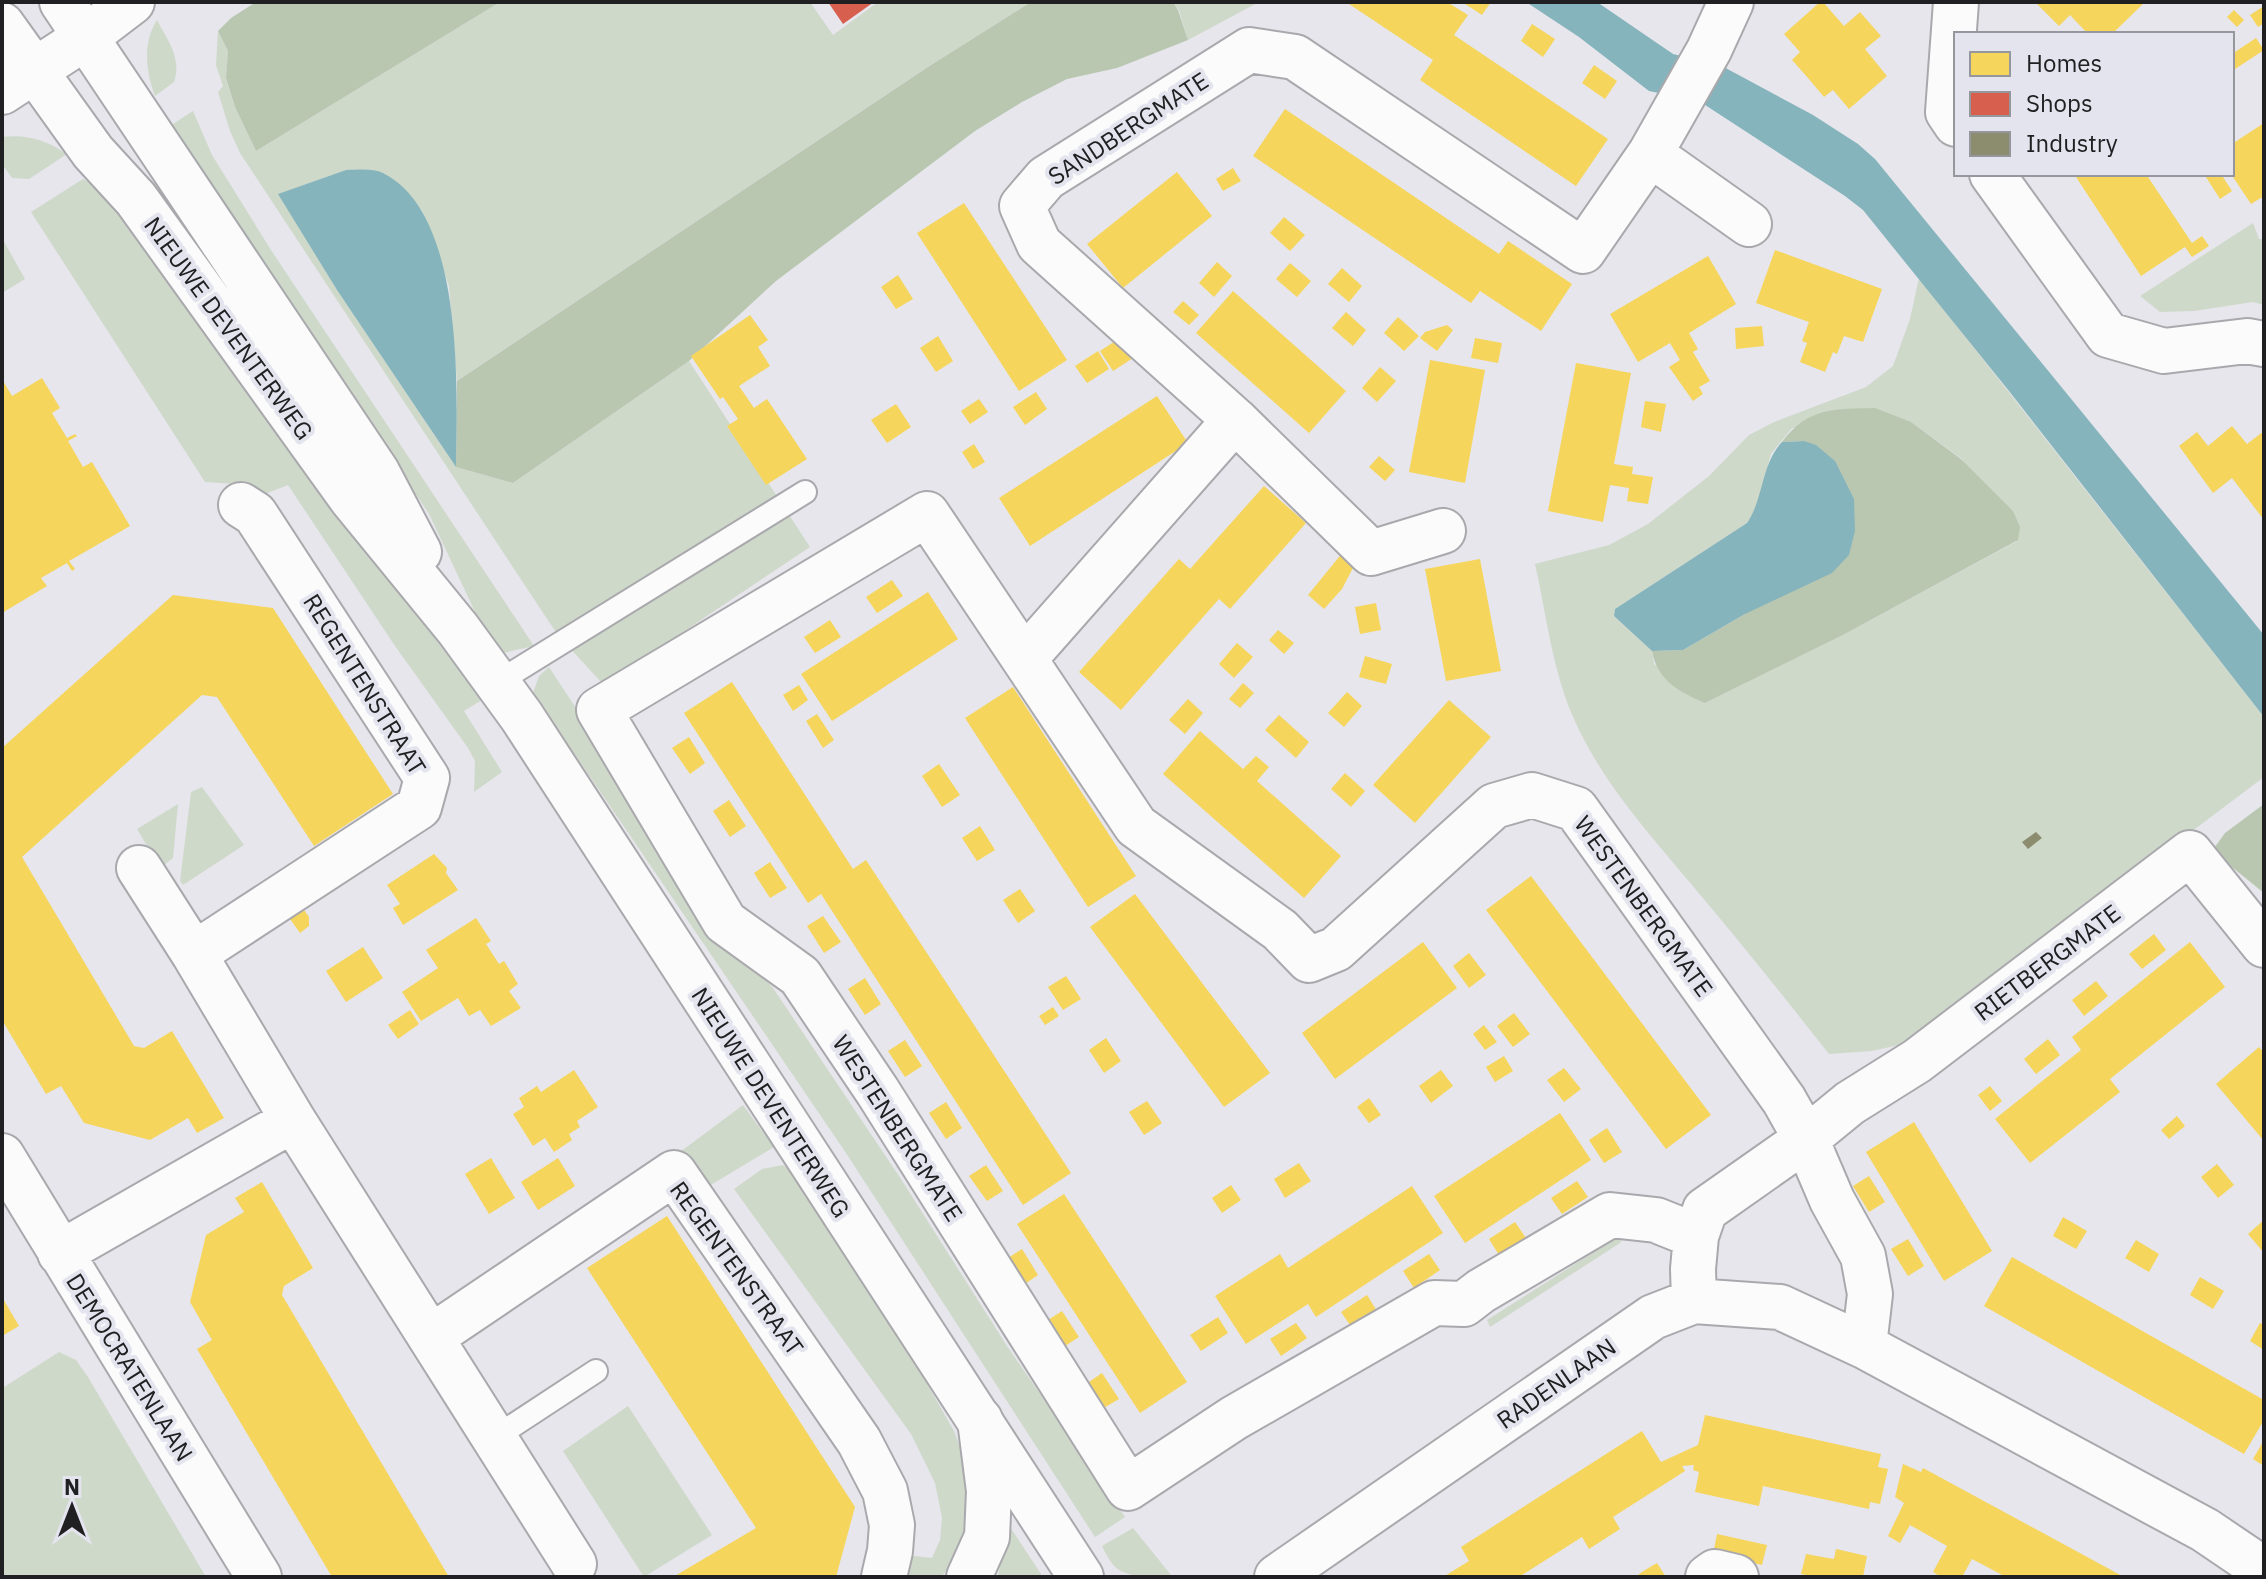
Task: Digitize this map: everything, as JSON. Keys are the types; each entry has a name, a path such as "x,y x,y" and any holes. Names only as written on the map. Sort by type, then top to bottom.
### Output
{"street":[{"name":"NIEUWE DEVENTERWEG","path":"62,2 377,472 458,629"},
{"path":"19,81 132,2"},
{"name":"SANDBERGMATE","path":"1443,531 1371,553 1235,420 1039,244 1022,206 1046,178 1249,50 1295,57 1583,251 1650,154 1709,50 1731,2"},
{"path":"1954,121 1948,112 1956,2"},
{"name":"NIEUWE DEVENTERWEG","path":"2,25 19,81 93,152 136,199 351,498 498,682 1081,1577"},
{"path":"1650,154 1749,224"},
{"path":"1993,176 2108,335 2164,351 2247,341 2264,344"},
{"path":"1025,658 1235,420"},
{"name":"REGENTENSTRAAT","path":"194,954 419,807 427,778 255,514 241,505"},
{"name":"WESTENBERGMATE","path":"1696,1236 1656,1220 1610,1215 1464,1304 1434,1303 1234,1418 1128,1488 878,1092 800,976 725,922 599,710 927,514 1136,826 1280,930 1309,960 1336,949 1494,806 1532,795 1576,809 1784,1100 1806,1139"},
{"name":"RIETBERGMATE","path":"1806,1139 1850,1103 1917,1061 2190,853 2264,945"},
{"path":"139,868 293,1120 574,1564"},
{"path":"60,1253 293,1120"},
{"path":"1694,1301 1696,1236 1705,1210 1806,1139 1832,1200 1863,1256 1870,1294 1864,1346"},
{"name":"DEMOCRATENLAAN","path":"3,1161 259,1577"},
{"name":"REGENTENSTRAAT","path":"431,1337 674,1173 866,1453 885,1491 892,1525 884,1577"},
{"name":"RADENLAAN","path":"1277,1577 1653,1317 1694,1301 1780,1307 1864,1346 2205,1530 2264,1570"},
{"path":"969,1577 987,1537 989,1491 980,1420"},
{"path":"1708,1577 1715,1572 1736,1577"}],"lane":[{"path":"498,682 805,492"},
{"path":"494,1438 596,1371"}],"green space":[{"path":"256,2 500,2 256,151 235,107 226,78 228,51 218,31 231,18"},
{"path":"500,2 810,2 833,35 878,2 1031,2 931,65 457,381 449,286 422,211 346,170 279,194 337,290 456,467 513,483 689,361 810,547 671,640 601,682 557,634 240,153 218,92 223,86 216,65 218,31 228,51 226,79 235,107 256,151"},
{"path":"1031,2 1173,2 1188,40 1117,68 1067,79 975,131 776,281 689,361 513,483 456,467 457,381 931,65"},
{"path":"1173,2 1259,2 1188,40 1179,10"},
{"path":"157,20 173,50 176,73 174,82 155,96 149,77 147,48"},
{"path":"193,111 212,155 271,250 534,646 503,653 477,616 429,514 170,126"},
{"path":"2,137 36,139 67,154 29,179 12,178 2,164"},
{"path":"83,179 121,202 482,700 464,711 502,772 474,792 475,761 468,748 395,646 288,485 260,496 250,485 205,482 31,212"},
{"path":"2253,223 2259,239 2264,239 2264,305 2253,302 2194,311 2160,312 2140,296"},
{"path":"2,238 25,279 2,293"},
{"path":"1919,278 2264,717 2264,777 1912,1042 1872,1051 1829,1054 1632,812 1586,744 1561,682 1535,564 1609,545 1648,524 1709,476 1749,435 1774,422 1866,387 1893,366 1910,319","holes":["1911,422 1962,459 2017,541 1843,635 1705,703 1654,664 1652,651 1614,616 1615,609 1747,523 1756,509 1771,454 1792,428"]},
{"path":"1875,408 1911,422 1961,459 2013,511 2020,527 2018,540 1843,635 1705,703 1671,684 1659,670 1652,651 1683,650 1745,614 1804,441 1782,442 1812,416 1834,410"},
{"path":"549,667 725,935 773,988 901,1179 1007,1346 1125,1517 1095,1537 846,1153 533,693 539,676"},
{"path":"202,787 244,845 183,885 180,881 191,792"},
{"path":"178,804 173,858 160,868 137,829"},
{"path":"2264,804 2264,893 2212,851 2225,833"},
{"path":"743,1105 774,1147 709,1186 680,1152"},
{"path":"783,1165 804,1180 857,1261 954,1431 967,1474 968,1506 960,1546 940,1577 900,1577 907,1555 932,1558 940,1540 942,1518 935,1483 911,1434 734,1189 762,1169"},
{"path":"1613,1229 1626,1233 1620,1243 1490,1327 1487,1320 1613,1240"},
{"path":"59,1352 76,1360 88,1377 206,1577 2,1577 2,1394 4,1387"},
{"path":"628,1406 712,1535 644,1577 563,1451"},
{"path":"1010,1527 1043,1577 998,1577 1003,1530"},
{"path":"1133,1528 1171,1575 1133,1575 1121,1571 1112,1563 1102,1546"}],"water":[{"path":"1526,2 1597,2 1673,54 1720,65 1813,115 1875,159 2264,635 2264,717 1863,210 1699,101 1649,91 1579,37"},
{"path":"346,170 383,173 410,194 429,225 451,306 457,394 456,467 337,290 278,194"},
{"path":"1804,441 1816,445 1835,461 1854,499 1855,531 1849,555 1832,573 1745,614 1683,650 1652,651 1614,616 1615,609 1747,523 1775,451 1782,442"}],"building: Homes":[{"path":"1346,2 1447,2 1468,15 1454,35 1608,139 1576,186 1420,80 1433,60"},
{"path":"1462,2 1491,2 1482,15"},
{"path":"1820,2 1844,26 1860,12 1881,36 1865,49 1887,76 1849,109 1833,90 1824,97 1792,60 1800,52 1784,34"},
{"path":"2035,2 2145,2 2114,32 2086,32 2070,15 2059,26"},
{"path":"2264,6 2264,23 2258,27 2250,15"},
{"path":"2234,10 2244,20 2237,27 2227,17"},
{"path":"1532,24 1555,39 1543,57 1521,41"},
{"path":"2256,38 2264,50 2234,70 2234,53"},
{"path":"1594,65 1617,81 1605,99 1582,83"},
{"path":"1285,109 1499,254 1508,241 1572,284 1541,331 1480,291 1471,303 1253,156"},
{"path":"2264,123 2264,196 2251,204 2232,176 2234,143"},
{"path":"1233,168 1241,181 1223,191 1216,179"},
{"path":"1177,172 1212,216 1123,288 1087,244"},
{"path":"2075,176 2147,176 2192,243 2202,236 2209,246 2192,257 2185,247 2141,276"},
{"path":"2205,176 2222,176 2232,191 2220,199"},
{"path":"964,203 1067,360 1019,391 917,233"},
{"path":"1284,217 1305,235 1290,251 1270,233"},
{"path":"1775,250 1882,289 1863,342 1844,336 1825,372 1800,362 1807,343 1802,341 1809,322 1756,303"},
{"path":"1708,256 1736,304 1689,333 1698,349 1693,352 1710,381 1699,387 1703,394 1693,401 1669,367 1680,360 1670,343 1638,362 1610,314"},
{"path":"1217,262 1232,276 1214,297 1199,283"},
{"path":"1290,263 1311,281 1297,297 1276,279"},
{"path":"1342,268 1362,286 1349,302 1328,284"},
{"path":"898,275 913,299 896,309 881,287"},
{"path":"1233,291 1346,391 1309,433 1196,333"},
{"path":"1183,301 1199,315 1189,325 1173,312"},
{"path":"1346,312 1366,330 1353,346 1332,328"},
{"path":"750,315 768,340 758,347 770,366 739,386 754,408 767,399 807,459 766,485 727,426 738,419 723,397 720,399 691,356"},
{"path":"1398,317 1419,336 1404,351 1384,333"},
{"path":"1447,325 1453,330 1437,351 1420,338 1425,332"},
{"path":"1762,326 1764,346 1736,349 1735,328"},
{"path":"938,336 953,361 936,372 920,348"},
{"path":"1123,336 1136,356 1113,371 1100,351"},
{"path":"1475,338 1502,343 1498,363 1471,358"},
{"path":"1098,351 1109,369 1087,383 1075,366"},
{"path":"1430,360 1485,370 1465,483 1409,472"},
{"path":"1576,363 1631,373 1614,464 1633,467 1632,474 1653,477 1648,504 1627,501 1629,488 1610,485 1603,522 1548,511"},
{"path":"1380,367 1396,381 1377,402 1362,388"},
{"path":"42,378 60,408 52,413 67,438 77,436 68,441 83,467 92,462 130,526 69,561 75,569 72,571 67,563 41,578 47,586 2,613 2,379 12,396"},
{"path":"1036,392 1047,409 1025,425 1013,407"},
{"path":"1157,396 1188,443 1030,546 999,498"},
{"path":"979,399 988,412 970,424 961,411"},
{"path":"1645,401 1666,404 1661,432 1641,427"},
{"path":"896,404 911,427 887,443 871,420"},
{"path":"2232,426 2247,444 2264,431 2264,520 2232,478 2213,493 2179,446 2197,432 2208,446"},
{"path":"974,444 985,462 973,469 962,452"},
{"path":"1379,456 1395,470 1385,481 1369,467"},
{"path":"1264,486 1306,523 1230,609 1219,599 1121,710 1079,672 1179,559 1190,569"},
{"path":"1343,552 1355,564 1342,589 1324,609 1308,595"},
{"path":"1480,559 1501,671 1446,681 1425,569"},
{"path":"892,580 903,596 877,613 866,597"},
{"path":"928,592 958,639 832,721 801,674"},
{"path":"173,595 273,608 393,794 314,846 217,697 202,695 22,857 134,1046 144,1048 172,1031 224,1118 197,1133 188,1118 150,1140 84,1123 61,1086 46,1094 2,1020 2,748"},
{"path":"1376,603 1381,630 1360,634 1355,607"},
{"path":"830,620 841,637 815,653 804,637"},
{"path":"1278,630 1294,643 1284,654 1269,640"},
{"path":"1237,643 1253,657 1234,678 1219,664"},
{"path":"1365,656 1392,664 1386,684 1359,677"},
{"path":"732,682 853,869 866,860 1071,1173 1023,1205 821,894 808,903 684,713"},
{"path":"1243,683 1254,693 1240,708 1229,699"},
{"path":"799,685 808,700 793,711 783,695"},
{"path":"1013,687 1136,876 1088,907 965,718"},
{"path":"1347,692 1362,706 1344,727 1328,713"},
{"path":"1188,699 1203,713 1185,734 1169,720"},
{"path":"1449,700 1491,737 1415,823 1373,785"},
{"path":"817,714 834,740 823,748 806,721"},
{"path":"1279,715 1309,742 1296,758 1265,730"},
{"path":"1200,731 1243,769 1256,756 1269,767 1257,781 1341,856 1304,898 1163,774"},
{"path":"689,737 705,763 690,774 672,748"},
{"path":"939,764 960,795 942,807 922,776"},
{"path":"1345,773 1365,791 1351,807 1331,789"},
{"path":"729,800 746,826 730,837 713,811"},
{"path":"980,826 995,850 977,861 962,838"},
{"path":"434,854 447,868 446,873 458,890 403,925 393,908 400,904 387,885"},
{"path":"770,862 787,888 770,898 754,873"},
{"path":"1531,876 1711,1115 1666,1149 1486,910"},
{"path":"1020,889 1035,911 1018,923 1003,900"},
{"path":"1135,894 1270,1073 1224,1107 1090,927"},
{"path":"304,910 309,917 309,926 300,933 290,919"},
{"path":"823,916 841,942 824,953 807,926"},
{"path":"476,918 491,941 486,944 499,964 504,961 518,984 509,991 521,1008 491,1026 480,1010 469,1016 458,998 421,1021 402,992 438,968 426,950"},
{"path":"2154,934 2166,950 2142,969 2129,954"},
{"path":"1423,942 1457,988 1335,1079 1302,1033"},
{"path":"2190,942 2225,987 2110,1079 2120,1092 2030,1163 1995,1119 2081,1050 2072,1037"},
{"path":"363,947 383,978 346,1002 326,971"},
{"path":"1469,953 1486,975 1469,988 1453,966"},
{"path":"1066,976 1081,999 1063,1010 1048,987"},
{"path":"865,978 881,1004 865,1015 848,989"},
{"path":"2096,981 2108,996 2084,1016 2072,1000"},
{"path":"1053,1007 1059,1016 1045,1025 1039,1016"},
{"path":"410,1010 419,1024 398,1039 388,1025"},
{"path":"1514,1013 1530,1034 1513,1047 1497,1026"},
{"path":"1484,1025 1497,1042 1485,1050 1473,1034"},
{"path":"1106,1038 1121,1061 1104,1073 1089,1050"},
{"path":"2048,1039 2060,1055 2036,1074 2024,1059"},
{"path":"905,1040 922,1066 905,1077 888,1051"},
{"path":"2259,1047 2264,1053 2264,1141 2216,1084"},
{"path":"1504,1056 1513,1071 1495,1082 1486,1067"},
{"path":"1564,1068 1581,1089 1564,1102 1547,1080"},
{"path":"574,1070 598,1107 577,1121 580,1127 569,1134 572,1140 554,1152 545,1138 533,1146 513,1114 524,1107 519,1098 537,1086 541,1092"},
{"path":"1441,1070 1453,1086 1431,1103 1419,1086"},
{"path":"1990,1086 2002,1101 1990,1111 1978,1095"},
{"path":"1369,1098 1381,1115 1369,1123 1357,1107"},
{"path":"1147,1101 1162,1123 1144,1135 1129,1112"},
{"path":"946,1102 962,1128 946,1139 929,1113"},
{"path":"1560,1113 1591,1160 1465,1243 1434,1196"},
{"path":"2177,1116 2185,1126 2169,1139 2161,1130"},
{"path":"1914,1122 1992,1251 1944,1281 1866,1152"},
{"path":"1607,1128 1622,1152 1604,1163 1589,1140"},
{"path":"491,1158 515,1198 489,1214 465,1174"},
{"path":"558,1158 575,1186 538,1210 521,1182"},
{"path":"1299,1163 1311,1181 1285,1198 1274,1179"},
{"path":"2217,1164 2234,1185 2218,1198 2201,1177"},
{"path":"986,1165 1003,1191 987,1201 969,1176"},
{"path":"1869,1176 1885,1202 1869,1212 1853,1186"},
{"path":"1577,1181 1588,1197 1562,1214 1551,1198"},
{"path":"262,1182 313,1268 284,1286 282,1295 449,1577 332,1577 197,1349 212,1340 190,1302 206,1235 244,1212 235,1198"},
{"path":"1231,1185 1241,1200 1222,1213 1212,1198"},
{"path":"1412,1186 1443,1233 1316,1317 1308,1304 1246,1344 1215,1296 1280,1254 1288,1268"},
{"path":"1064,1194 1187,1382 1140,1413 1017,1224"},
{"path":"667,1216 855,1507 836,1577 673,1577 756,1528 587,1268"},
{"path":"2063,1217 2087,1231 2076,1249 2053,1236"},
{"path":"2264,1220 2264,1253 2248,1234"},
{"path":"1515,1222 1526,1238 1499,1255 1489,1239"},
{"path":"1908,1239 1924,1266 1908,1276 1891,1249"},
{"path":"2136,1240 2159,1254 2149,1272 2125,1258"},
{"path":"1022,1249 1038,1275 1022,1286 1005,1260"},
{"path":"1429,1254 1440,1270 1414,1288 1403,1271"},
{"path":"2012,1257 2264,1400 2264,1420 2244,1454 1984,1306"},
{"path":"2200,1277 2224,1291 2213,1309 2190,1295"},
{"path":"1367,1295 1377,1311 1352,1328 1341,1312"},
{"path":"2,1297 19,1326 2,1336"},
{"path":"1062,1311 1079,1337 1062,1348 1045,1322"},
{"path":"1218,1317 1228,1333 1201,1351 1190,1335"},
{"path":"1296,1323 1307,1338 1281,1356 1270,1339"},
{"path":"2260,1323 2264,1325 2264,1350 2250,1341"},
{"path":"1102,1373 1119,1399 1102,1409 1086,1384"},
{"path":"1705,1415 1881,1454 1878,1467 1888,1469 1880,1504 1870,1502 1869,1509 1763,1486 1759,1506 1695,1492 1699,1472 1693,1470 1694,1465 1682,1466 1685,1471 1613,1517 1620,1529 1589,1549 1582,1537 1519,1577 1443,1577 1469,1561 1461,1547 1642,1431 1661,1462 1698,1445"},
{"path":"2264,1440 2264,1466 2253,1459"},
{"path":"1903,1464 1921,1472 1923,1468 2124,1577 2006,1577 1972,1559 1962,1577 1941,1577 1933,1572 1947,1546 1910,1525 1900,1543 1888,1536 1904,1503 1895,1497"},
{"path":"1717,1534 1767,1545 1762,1565 1713,1554"},
{"path":"1836,1549 1867,1556 1863,1577 1801,1574 1806,1554 1834,1559"},
{"path":"1657,1563 1666,1577 1635,1577 1645,1570"}],"building: Shops":[{"path":"828,2 874,2 843,24"}],"building: Industry":[{"path":"2036,832 2042,838 2028,849 2022,842"}]}
